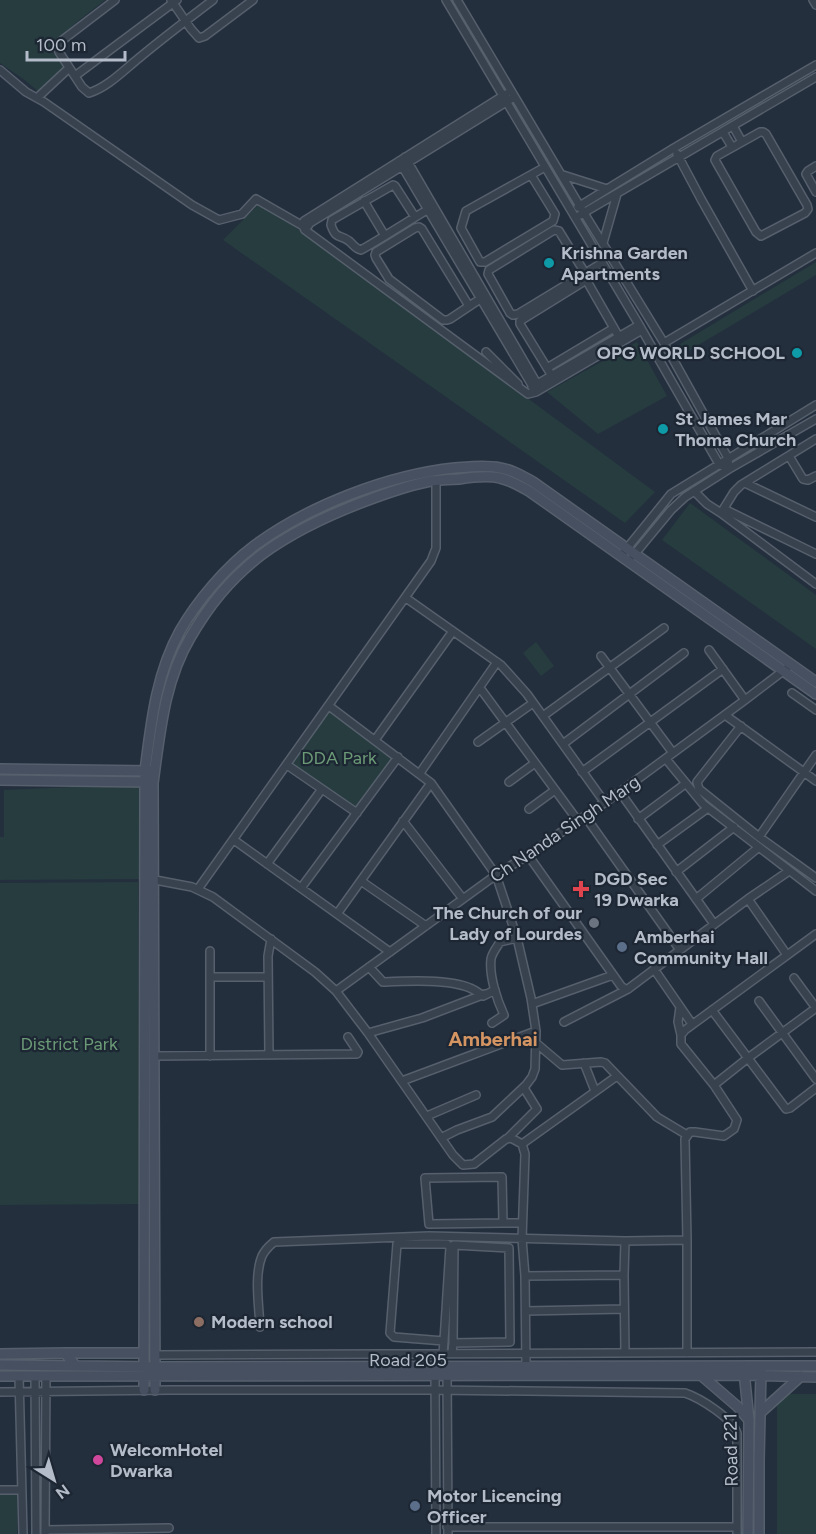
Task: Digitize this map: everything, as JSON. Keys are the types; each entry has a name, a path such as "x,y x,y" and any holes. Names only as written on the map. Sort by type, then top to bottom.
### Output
{"street":[{"path":"115,0 58,44 59,52 87,92 92,93 98,89 213,0"},
{"path":"75,76 174,1 185,21 198,37 202,38 253,0"},
{"path":"447,0 719,464 729,469"},
{"path":"457,0 664,343 728,458 729,469"},
{"path":"813,0 816,5"},
{"path":"571,211 816,65"},
{"path":"37,98 69,68"},
{"path":"0,70 26,92 192,205 219,220 242,214 256,200 304,228 524,393 530,394 552,376 619,337 641,328"},
{"path":"575,218 816,77"},
{"path":"304,228 403,161 514,93"},
{"path":"733,126 742,142"},
{"path":"723,132 732,147"},
{"path":"760,132 765,133 807,205 807,211 763,236 758,234 715,160 717,156 732,147 760,132"},
{"path":"674,148 753,291"},
{"path":"403,161 428,210 535,388"},
{"path":"403,161 501,322 535,388"},
{"path":"816,166 806,174 816,192"},
{"path":"531,175 555,214 555,219 485,262 480,262 461,228 465,213 469,210 545,167"},
{"path":"563,175 608,189"},
{"path":"415,217 394,185 391,185 332,220 331,223 336,236 348,240 358,250 361,250 428,210"},
{"path":"603,243 617,194"},
{"path":"364,201 385,236"},
{"path":"469,306 420,227 376,252 376,258 389,279 443,320 450,319 469,306 480,298"},
{"path":"513,315 488,272 552,231 559,231 585,273"},
{"path":"664,343 816,253"},
{"path":"501,322 602,263"},
{"path":"552,376 520,321 583,282 588,283 619,337"},
{"path":"547,368 614,328"},
{"path":"486,352 524,390 535,388 641,328"},
{"path":"628,555 671,494 816,405"},
{"path":"628,555 671,510 694,491 816,419"},
{"path":"723,511 734,492 745,483 816,439"},
{"path":"789,456 803,479 808,480 816,476"},
{"path":"144,1390 149,777 154,707 165,665 180,631 206,594 233,564 255,546 313,511 393,480 429,471 477,466 514,471 533,482 628,555"},
{"path":"414,475 416,485"},
{"path":"149,777 174,670 189,639 213,600 261,555 286,538 355,505 393,491 436,481 499,477 529,491 628,555 787,667 816,693"},
{"path":"198,889 406,598 434,555 436,548 436,481"},
{"path":"745,483 816,517"},
{"path":"694,491 707,504 816,554"},
{"path":"723,511 816,584"},
{"path":"406,598 497,662 543,716 604,803"},
{"path":"543,716 664,628"},
{"path":"375,740 453,631"},
{"path":"709,650 745,700"},
{"path":"563,744 684,653"},
{"path":"601,656 673,753"},
{"path":"420,773 497,662"},
{"path":"787,667 816,682"},
{"name":"Ch Nanda Singh Marg","path":"336,991 496,875 582,819 666,759 787,667"},
{"path":"582,772 723,669"},
{"path":"480,688 555,790 582,819 680,950"},
{"path":"792,693 816,710"},
{"path":"478,742 533,703"},
{"path":"329,706 431,783 496,875 517,938 536,1031 535,1069 532,1077 524,1088 492,1117 441,1138"},
{"path":"725,715 816,781"},
{"path":"741,726 697,785 759,837 816,878"},
{"path":"759,837 816,755"},
{"path":"301,888 398,757"},
{"path":"666,759 685,784 708,808 816,890"},
{"path":"509,782 535,763"},
{"path":"287,765 357,813"},
{"path":"0,769 149,777"},
{"path":"0,780 149,777"},
{"path":"337,914 431,783"},
{"path":"638,819 685,784"},
{"path":"267,864 322,789"},
{"path":"529,809 555,790"},
{"path":"620,792 714,924"},
{"path":"657,845 708,808"},
{"path":"404,821 464,899"},
{"path":"676,872 734,827"},
{"path":"234,840 390,952"},
{"path":"696,899 759,847"},
{"path":"528,855 613,975 623,988 628,989"},
{"path":"564,1022 628,989 748,898 789,871"},
{"path":"149,879 192,886 213,897 315,972 336,991 459,1162 467,1166 481,1160 507,1139 537,1109 524,1088"},
{"path":"149,879 155,1056 155,1390"},
{"path":"361,881 426,926"},
{"path":"748,898 787,955"},
{"path":"681,1035 692,1024 816,934"},
{"path":"492,1023 504,1015 492,981 491,958 500,942 517,938"},
{"path":"269,1055 268,952 271,939"},
{"path":"210,951 210,1056"},
{"path":"369,967 383,982 420,981 452,984 469,987 483,996 486,994"},
{"path":"654,969 692,1024"},
{"path":"532,1004 613,975"},
{"path":"210,977 268,977"},
{"path":"714,1085 816,1008 794,978"},
{"path":"368,1033 422,1018 495,990"},
{"path":"759,1001 816,1079"},
{"path":"680,1007 678,1022 681,1044 714,1085 737,1120 734,1129 724,1136 695,1132 687,1135 685,1139 687,1353"},
{"path":"712,1010 786,1109 816,1088"},
{"path":"402,1081 536,1031"},
{"path":"155,1056 357,1054 358,1052 348,1037"},
{"path":"536,1043 562,1065 603,1062 657,1118 687,1135"},
{"path":"584,1063 595,1091"},
{"path":"522,1144 617,1076"},
{"path":"427,1116 476,1095"},
{"path":"507,1139 518,1140 525,1154 522,1239 525,1276 526,1366"},
{"path":"503,1223 502,1177 425,1178 429,1224 522,1223"},
{"path":"260,1327 258,1270 262,1255 274,1242 429,1236 626,1241 687,1240"},
{"path":"625,1353 626,1241"},
{"path":"443,1353 444,1341 450,1248 449,1245 397,1244 390,1333 394,1337 444,1341"},
{"path":"453,1343 510,1342 509,1248 454,1245 453,1343 453,1353"},
{"path":"525,1276 624,1275"},
{"path":"526,1311 624,1309"},
{"path":"156,1355 816,1352"},
{"path":"65,1353 75,1365"},
{"path":"0,1354 144,1353"},
{"path":"743,1353 744,1370"},
{"name":"Road 205","path":"0,1365 75,1365 156,1372 435,1371 447,1366 526,1366 744,1370 816,1377"},
{"path":"0,1392 447,1390 685,1393 723,1416 736,1428 737,1530 448,1531 447,1390 447,1366"},
{"name":"Road 205","path":"761,1371 816,1366"},
{"name":"Road 205","path":"435,1371 447,1376 702,1376 744,1370"},
{"name":"Road 221","path":"744,1370 749,1420 748,1534"},
{"name":"Road 205","path":"0,1376 144,1371"},
{"path":"435,1371 436,1534"},
{"name":"Road 221","path":"759,1534 761,1371"},
{"path":"19,1376 23,1534"},
{"path":"35,1376 36,1534"},
{"path":"46,1376 45,1532 169,1528"},
{"path":"702,1376 738,1407 749,1420"},
{"path":"760,1413 801,1376"},
{"path":"0,1490 21,1490"}],"green space":[{"path":"0,0 105,0 48,49 67,64 41,94 0,63"},
{"path":"261,202 655,492 625,523 223,240"},
{"path":"816,262 816,275 685,353 680,344"},
{"path":"637,342 667,396 598,434 547,392"},
{"path":"690,503 816,595 816,649 662,540"},
{"path":"536,642 554,666 541,676 523,653"},
{"name":"DDA Park","path":"330,709 397,757 357,810 291,767"},
{"path":"142,784 141,879 0,880 0,837 4,837 4,790"},
{"name":"District Park","path":"138,882 139,1204 0,1205 0,883"},
{"path":"777,1394 816,1394 816,1534 777,1534"},
{"path":"0,1491 17,1491 17,1534 0,1534"}],"place":[{"name":"Krishna Garden Apartments","path":"549,263"},
{"name":"OPG WORLD SCHOOL","path":"797,353"},
{"name":"St James Mar Thoma Church","path":"663,429"},
{"name":"DGD Sec 19 Dwarka","path":"581,889"},
{"name":"The Church of our Lady of Lourdes","path":"594,923"},
{"name":"Amberhai Community Hall","path":"622,947"},
{"name":"Modern school","path":"199,1322"},
{"name":"WelcomHotel Dwarka","path":"98,1460"},
{"name":"Motor Licencing Officer","path":"415,1506"}],"district":[{"name":"Amberhai","path":"493,1039"}]}
